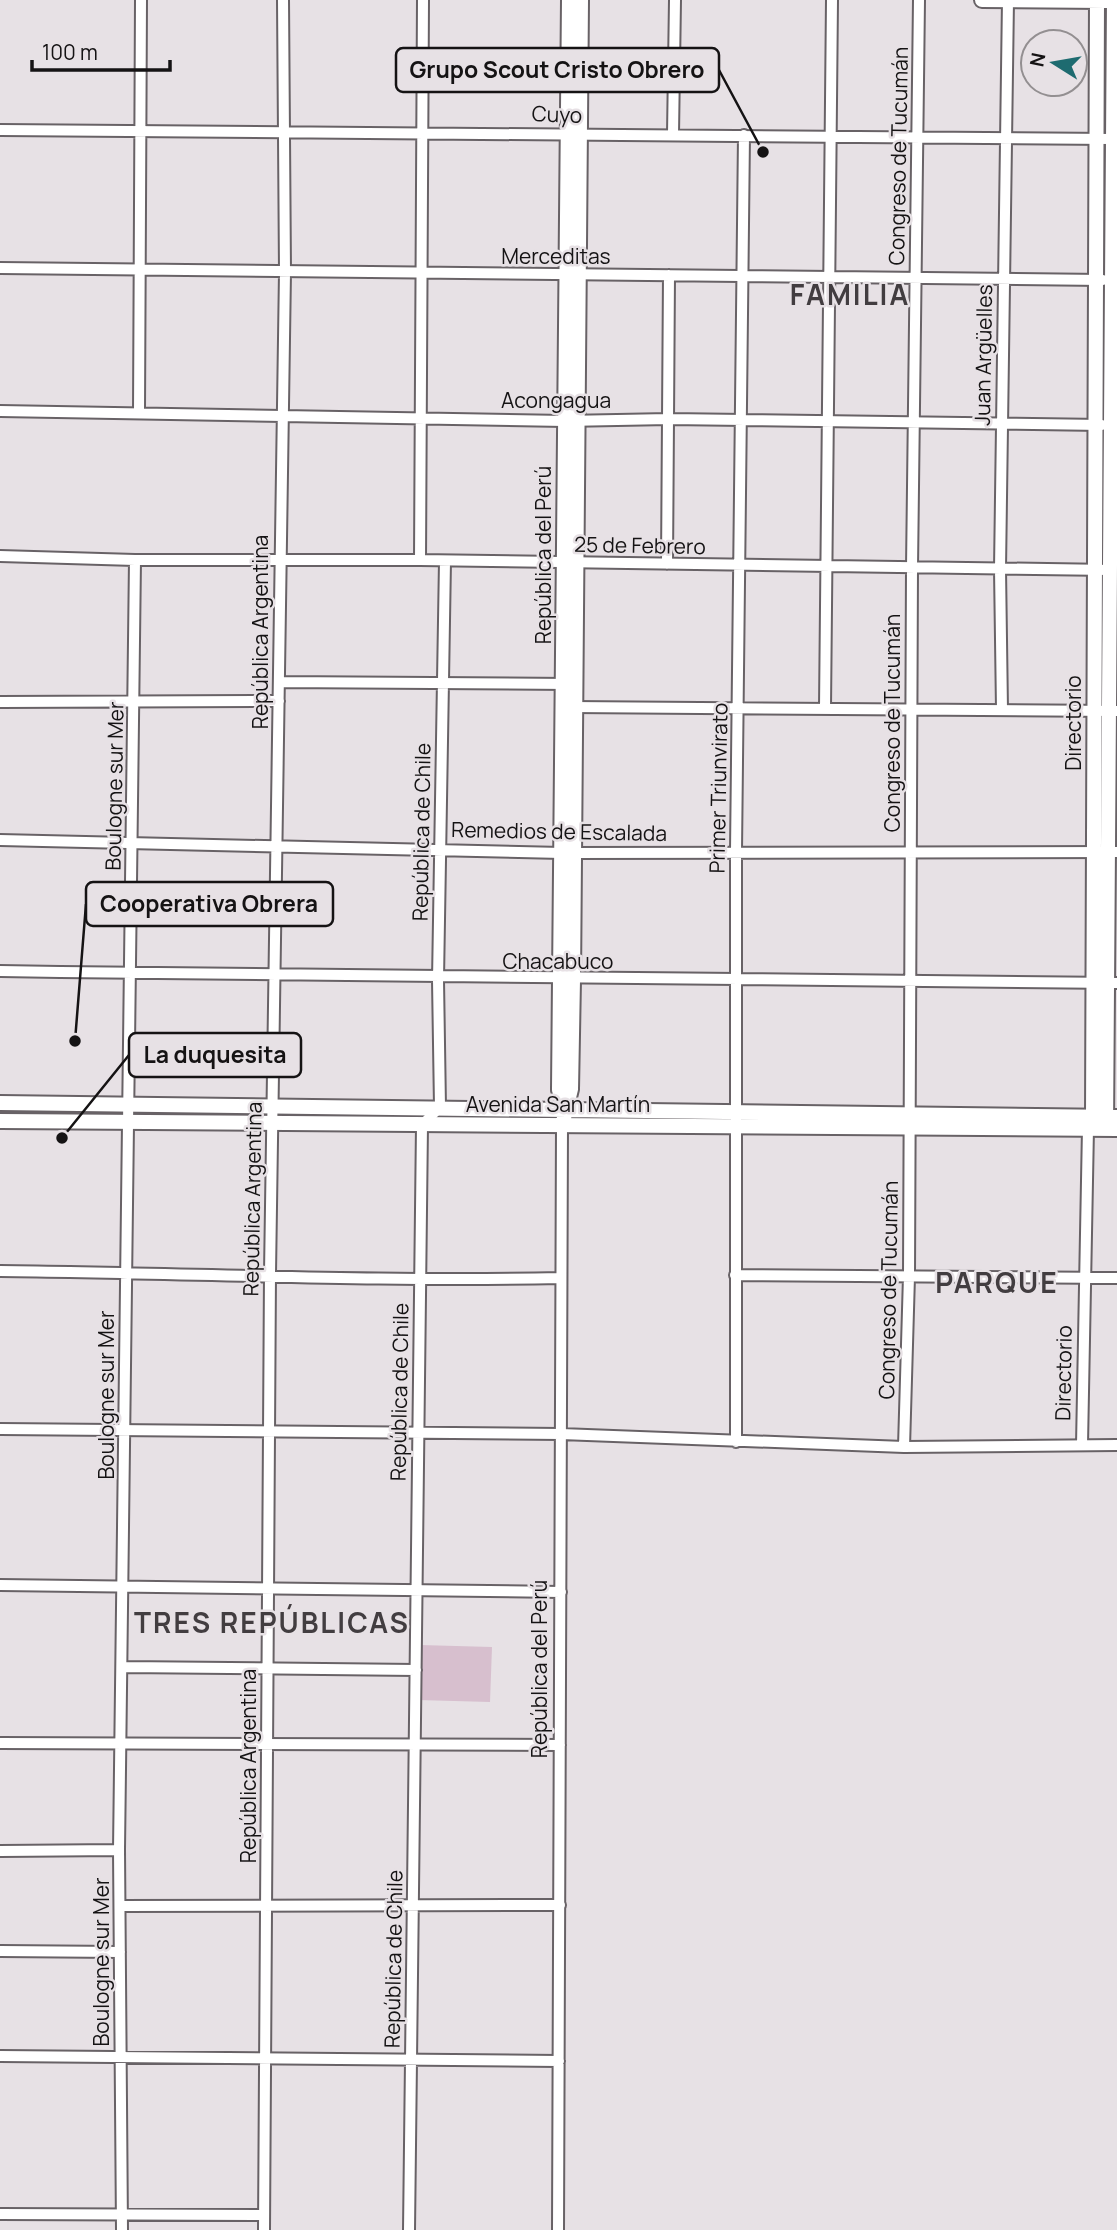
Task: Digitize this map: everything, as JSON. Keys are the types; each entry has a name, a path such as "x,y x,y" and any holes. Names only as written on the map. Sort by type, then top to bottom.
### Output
{"main road":[{"name":"República del Perú","path":"569,0 574,133"},
{"name":"República del Perú","path":"562,1126 571,1089 567,981 571,707 571,275 574,133 581,0"},
{"path":"982,0 1101,0"},
{"name":"Directorio","path":"1101,0 1097,139 1092,983 1105,1123"},
{"name":"Directorio","path":"1105,1123 1112,983 1114,0"},
{"name":"Avenida San Martín","path":"0,1103 566,1109 736,1119"},
{"name":"Avenida San Martín","path":"0,1121 562,1126 736,1119 1105,1123"}],"street":[{"path":"139,412 141,0"},
{"name":"República Argentina","path":"264,2230 273,977 285,272 283,0"},
{"path":"420,560 423,0"},
{"path":"673,134 675,0"},
{"path":"825,708 832,0"},
{"name":"Congreso de Tucumán","path":"904,1447 909,1276 912,568 919,0"},
{"name":"Juan Argüelles","path":"1002,710 1000,569 1007,0"},
{"name":"Cuyo","path":"0,130 422,131 1112,139"},
{"name":"Primer Triunvirato","path":"736,1442 736,851 744,135"},
{"path":"1097,166 1115,165"},
{"name":"Merceditas","path":"0,268 1113,280"},
{"path":"667,564 669,275"},
{"name":"Acongagua","path":"0,411 571,421 669,419 1112,425"},
{"name":"25 de Febrero","path":"0,556 135,561 420,560 1111,570"},
{"name":"Boulogne sur Mer","path":"122,2230 119,1850 124,1667 124,1430 129,973 134,842 135,561"},
{"name":"República de Chile","path":"440,1107 438,980 445,561"},
{"path":"279,682 442,681 570,684"},
{"path":"0,702 279,701"},
{"path":"571,707 739,706 1114,711"},
{"name":"Remedios de Escalada","path":"0,840 568,853 1113,852"},
{"name":"Chacabuco","path":"0,971 438,980 736,979 1112,983"},
{"path":"422,1125 440,1107"},
{"name":"Directorio","path":"1082,1445 1086,1278 1105,1123"},
{"name":"República de Chile","path":"410,2230 422,1125"},
{"name":"República del Perú","path":"558,2230 562,1126"},
{"path":"0,1271 270,1274 420,1281 561,1278"},
{"path":"735,1275 1117,1278"},
{"path":"0,1429 561,1434 904,1447 1117,1445"},
{"path":"0,1585 561,1592"},
{"path":"124,1667 416,1670"},
{"path":"0,1743 560,1745"},
{"path":"0,1851 119,1850"},
{"path":"120,1906 266,1907 413,1903 559,1905"},
{"path":"0,1951 120,1952"},
{"path":"0,2056 411,2062 559,2061"},
{"path":"0,2214 264,2215"}],"shaded area":[{"path":"420,1645 492,1647 490,1702 418,1700"}],"place":[{"name":"Grupo Scout Cristo Obrero","path":"763,152"},
{"name":"Cooperativa Obrera","path":"75,1041"},
{"name":"La duquesita","path":"62,1138"}],"district":[{"name":"FAMILIA","path":"850,294"},
{"name":"PARQUE","path":"997,1282"},
{"name":"TRES REPÚBLICAS","path":"272,1622"}]}
